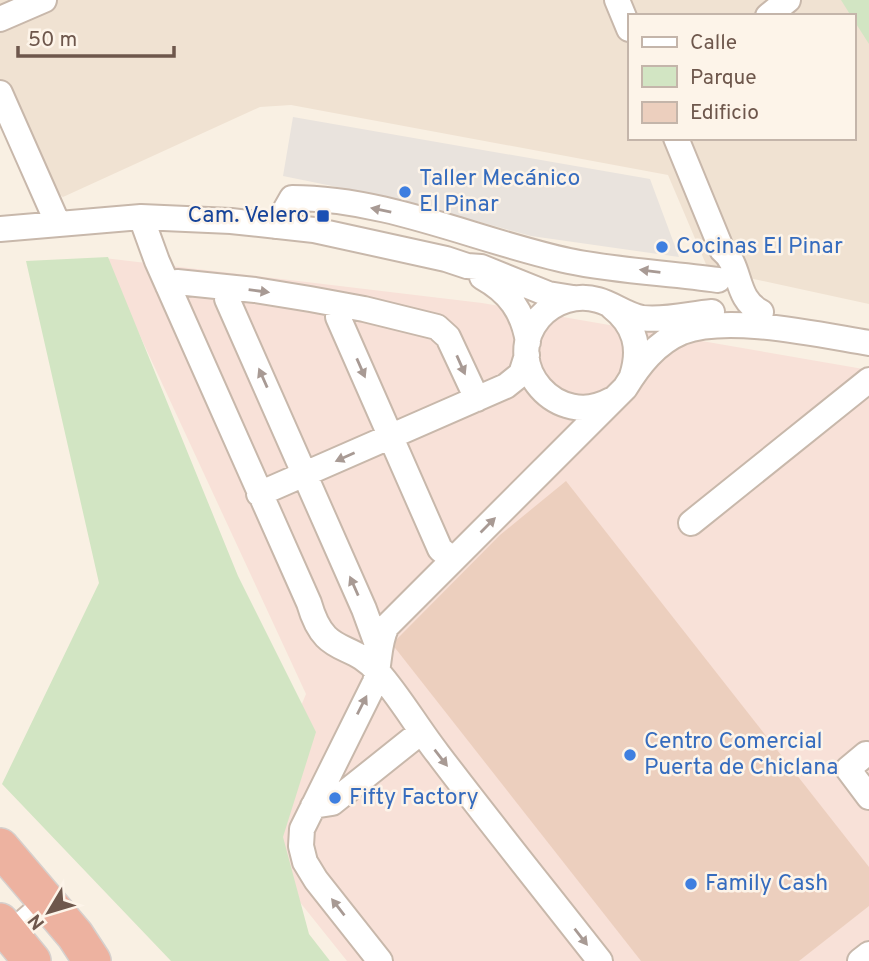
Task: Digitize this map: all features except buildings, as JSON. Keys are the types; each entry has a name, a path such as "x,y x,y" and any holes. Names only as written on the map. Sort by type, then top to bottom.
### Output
{"highway":[{"path":"0,847 84,948 106,961"}],"street":[{"path":"0,19 44,0"},
{"path":"617,0 628,27"},
{"path":"770,14 788,0"},
{"path":"0,93 58,224"},
{"path":"672,316 687,311 700,302 718,280 722,267 722,250 677,140"},
{"path":"276,226 292,198 318,198 391,212 569,261 718,280"},
{"path":"141,217 168,286 309,603 314,620 331,643 369,662 379,661"},
{"path":"0,229 141,217 231,221 314,230 481,267 548,294 599,300 644,318 722,311 761,312 869,327"},
{"path":"722,250 728,254 746,299 761,312"},
{"path":"467,266 509,296 519,310 525,325 534,381 542,391 565,405 578,408 591,407 616,397"},
{"path":"168,286 177,282 339,304 441,329 448,337 477,399"},
{"path":"228,288 227,299 364,609 379,661 421,732 600,961"},
{"path":"259,494 514,382 521,374 539,318 560,302 573,298"},
{"path":"339,304 338,317 440,549 453,560"},
{"path":"611,306 622,314 635,338 637,351 632,377"},
{"path":"380,961 305,862 301,846 302,829 375,682 381,637 387,626 616,397 648,356 664,342 683,332 718,326 820,334 869,343"},
{"path":"691,523 869,380"},
{"path":"313,806 332,803 421,732"},
{"path":"866,754 848,769 869,797"},
{"path":"14,939 47,902"},
{"path":"860,961 869,954"}],"shaded area":[{"path":"0,0 869,0 869,304 708,269 668,175 291,105 260,107 63,197 39,183 0,95"},
{"path":"293,117 650,179 679,257 531,236 396,199 283,176"},
{"path":"104,258 482,303 869,370 869,961 347,961 247,836 306,694"}],"green space":[{"path":"841,0 869,0 869,44 855,22 855,14 850,14"},
{"path":"108,257 238,576 316,732 283,837 309,934 330,961 171,961 2,784 99,583 26,261"}],"place":[{"name":"Taller Mecánico El Pinar","path":"405,192"},
{"name":"Cam. Velero","path":"323,216"},
{"name":"Cocinas El Pinar","path":"662,247"},
{"name":"Centro Comercial Puerta de Chiclana","path":"630,755"},
{"name":"Fifty Factory","path":"335,798"},
{"name":"Family Cash","path":"691,884"}]}
